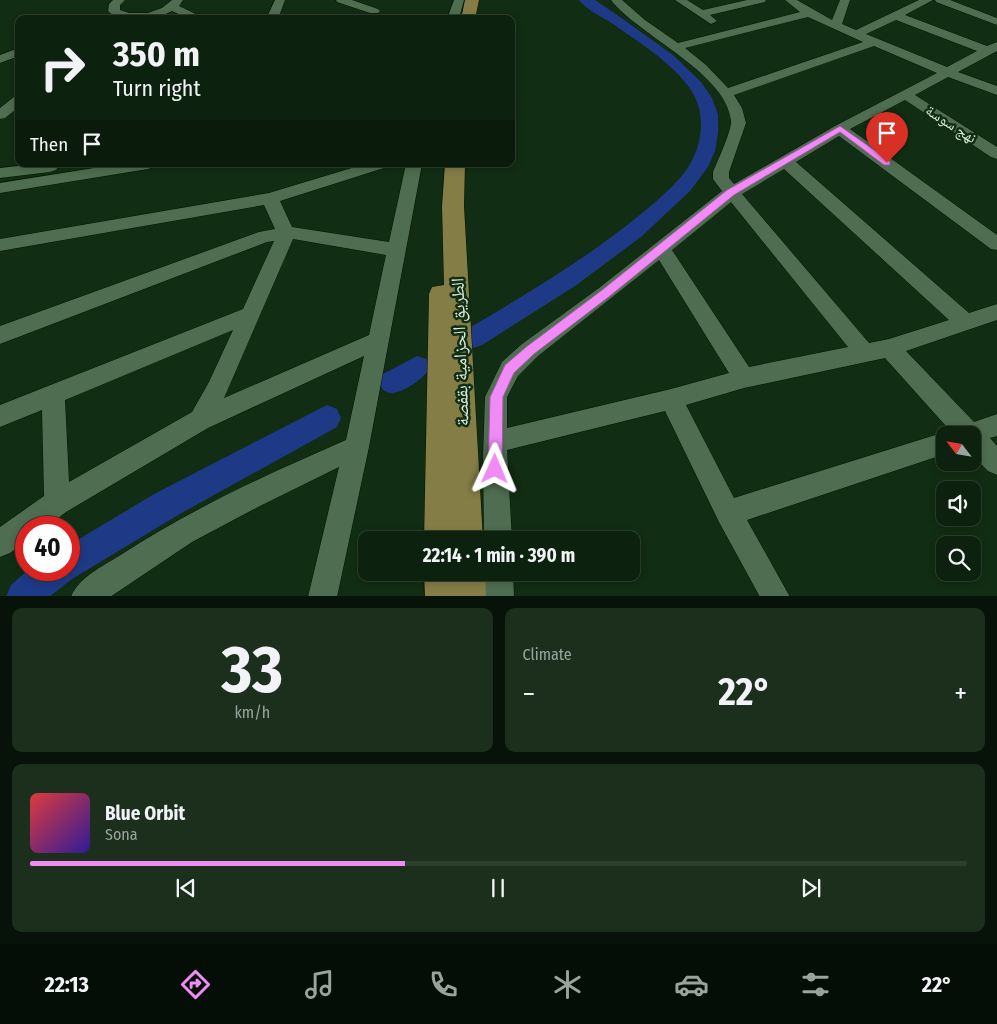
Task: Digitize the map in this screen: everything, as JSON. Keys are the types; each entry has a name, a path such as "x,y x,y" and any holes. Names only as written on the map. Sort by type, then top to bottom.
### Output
{"main road":[{"path":"469,15 472,0"},
{"path":"478,15 481,0"},
{"name":"الطريق الحزامية بقفصة","path":"438,167 442,364 441,531"},
{"name":"الطريق الحزامية بقفصة","path":"455,167 453,206 461,369 466,531"},
{"path":"442,581 442,596"},
{"path":"467,581 468,596"}],"street":[{"path":"120,0 113,8 118,14 126,15"},
{"path":"274,15 280,0"},
{"path":"341,0 374,11"},
{"path":"454,15 459,0"},
{"path":"616,0 643,24 676,47 726,93 739,120 738,128 721,173 721,179 864,352"},
{"path":"680,0 730,33"},
{"path":"701,14 761,0"},
{"path":"790,0 836,25 948,73 997,91"},
{"path":"836,25 845,0"},
{"path":"940,0 997,22"},
{"path":"857,34 896,16 919,1"},
{"path":"159,15 174,4 193,15"},
{"path":"676,47 811,13"},
{"path":"896,16 993,49"},
{"path":"726,93 875,42"},
{"path":"498,531 496,397 510,369 530,350 606,293 731,192 840,128 993,49"},
{"path":"0,59 15,53"},
{"name":"نهج سوسة","path":"905,94 997,154"},
{"path":"0,115 15,103"},
{"path":"840,128 997,244"},
{"path":"786,161 966,322"},
{"path":"0,173 54,167"},
{"path":"0,188 130,167"},
{"path":"0,245 270,198 371,167"},
{"path":"322,596 356,447 413,167"},
{"path":"200,420 218,388 286,233 270,198"},
{"path":"0,335 265,236 286,233 396,250"},
{"path":"661,248 744,378"},
{"path":"496,442 671,399 744,378 889,348 997,312"},
{"path":"0,416 252,314"},
{"path":"0,543 57,503 200,420 377,341"},
{"path":"889,348 963,426"},
{"path":"53,395 57,503"},
{"path":"671,399 728,513 776,596"},
{"path":"981,431 997,425"},
{"path":"728,513 936,446"},
{"path":"981,446 997,463"},
{"path":"85,596 162,543 218,512 258,491 356,447"},
{"path":"499,581 500,596"}],"waterway":[{"path":"473,338 589,265 633,232 672,198 694,174 702,160 708,143 709,115 704,98 696,85 668,58 586,0"},
{"path":"392,382 417,367"},
{"path":"80,557 167,504 327,418"},
{"path":"24,596 41,581"}],"route":[{"path":"495,469 496,397 510,369 530,350 606,293 731,192 840,128 887,163"}]}
